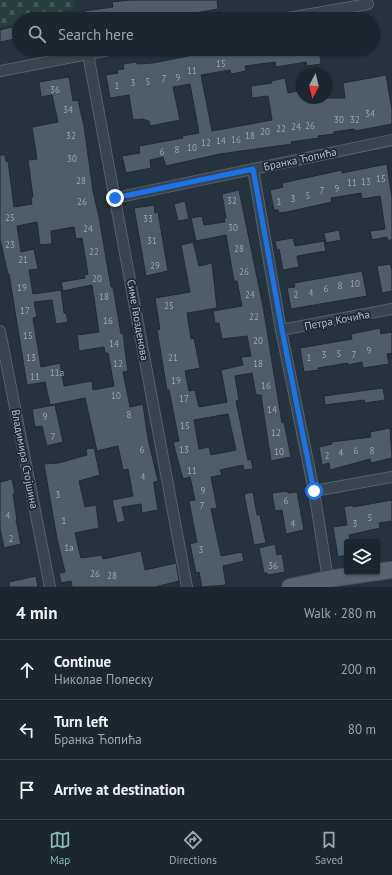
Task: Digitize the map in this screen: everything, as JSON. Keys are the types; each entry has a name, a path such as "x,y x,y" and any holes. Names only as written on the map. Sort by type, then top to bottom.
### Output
{"main road":[{"path":"380,572 392,570"},
{"path":"293,587 328,579 356,575"}],"street":[{"path":"322,12 368,4"},
{"path":"0,71 78,56"},
{"name":"Симе Гвозденова","path":"88,56 187,587"},
{"name":"Бранка Ћопића","path":"115,198 392,140"},
{"path":"253,169 282,330 314,491 328,579"},
{"name":"Петра Кочића","path":"282,330 392,309"},
{"name":"Владимира Стојшина","path":"0,331 50,587"},
{"path":"314,491 392,477"}],"green space":[{"path":"0,0 75,0 76,8 61,12 12,12 12,25 0,28"}],"building":[{"path":"130,0 217,0 218,9 201,12 84,12 113,7 112,2"},
{"path":"12,27 12,40 0,42 0,30"},
{"path":"188,56 320,56 321,64 307,66 306,62 276,67 275,62 245,66 246,71 231,74 230,70 201,75 212,131 272,120 268,96 252,98 251,86 272,83 271,81 285,78 288,93 296,91 296,104 332,104 332,98 345,98 343,83 386,75 392,110 392,124 355,131 354,129 334,132 334,134 318,136 319,138 291,142 292,144 220,154 166,166 163,157 150,160 151,168 126,173 122,156 140,153 139,146 183,138 182,136 199,133 190,84 173,87 180,120 150,126 149,121 142,119 133,120 129,95 110,98 106,75 118,73 117,70 124,69 123,64 137,62 137,64 153,63"},
{"path":"69,77 73,101 78,100 84,126 93,191 111,287 113,287 121,334 123,333 128,371 123,372 130,407 143,404 148,439 158,481 154,482 154,485 158,510 142,513 141,504 122,507 125,521 117,523 112,500 133,496 128,469 123,470 118,446 97,451 85,398 50,405 45,382 27,385 9,274 0,239 0,155 5,155 6,161 8,161 14,207 32,204 31,198 33,197 28,160 37,159 32,127 58,122 52,95 41,97 39,82","holes":["37,222 40,245 52,244 51,231 74,227 76,239 82,238 88,274 84,275 85,278 61,282 63,291 92,285 99,332 77,335 79,351 104,347 105,353 108,353 114,386 93,390 92,381 64,386 60,363 41,367 33,318 37,317 34,302 52,300 56,324 68,322 66,313 64,313 61,290 33,294 29,270 38,269 34,249 21,252 17,226"]},
{"path":"387,164 392,199 392,240 387,240 387,237 372,240 370,231 385,229 380,196 362,199 361,193 331,198 332,202 287,212 279,213 278,210 274,210 270,190 283,187 282,183 342,170 342,173"},
{"path":"239,190 263,306 282,423 284,422 291,457 271,461 261,395 256,395 252,373 235,376 239,400 236,401 248,460 251,459 253,469 244,470 243,465 220,470 222,475 211,477 217,508 211,509 221,556 242,552 244,561 223,566 226,585 202,587 199,572 196,573 190,544 197,542 189,501 195,500 190,477 183,479 173,442 179,441 169,390 167,390 157,330 160,329 155,298 190,292 181,245 193,242 199,266 212,263 217,308 187,313 191,339 194,338 200,368 185,371 189,391 195,390 199,407 227,402 221,370 243,365 241,357 251,356 247,336 222,339 219,323 215,323 213,311 242,306 237,281 234,281 226,235 196,241 191,218 202,216 204,225 225,222 224,218 226,218 222,194","holes":["228,414 236,450 211,455 209,447 199,449 194,420"]},
{"path":"185,201 189,219 178,221 174,204"},
{"path":"154,205 155,213 158,212 168,271 146,276 134,208"},
{"path":"339,230 341,240 326,243 324,233"},
{"path":"293,238 295,246 324,241 326,251 297,256 299,267 283,270 279,249 277,250 275,241"},
{"path":"390,264 392,270 392,291 382,293 377,266"},
{"path":"362,271 367,296 291,309 287,288 295,287 294,283"},
{"path":"380,328 381,334 392,332 392,353 387,354 389,364 363,368 362,362 348,365 348,363 304,372 300,348 352,339 351,334"},
{"path":"383,388 385,400 365,403 364,400 325,405 324,396"},
{"path":"55,405 63,442 47,446 42,426 35,427 32,409"},
{"path":"390,428 392,458 371,463 370,459 330,470 329,463 322,465 319,447 332,444 331,442 371,437 370,432"},
{"path":"94,448 100,475 79,481 85,507 96,505 99,528 75,533 81,558 102,555 103,559 141,551 145,570 176,563 179,581 155,587 72,587 71,581 61,583 59,573 65,572 57,539 44,464 59,463 87,455 86,449"},
{"path":"12,479 15,494 13,494 16,520 21,544 4,548 0,528 0,482"},
{"path":"287,491 288,493 297,492 304,530 286,534 282,510 275,511 272,493"},
{"path":"253,492 257,515 260,515 266,543 254,545 244,494"},
{"path":"392,500 392,521 379,523 380,528 349,535 350,539 344,539 344,556 338,557 333,527 347,525 344,507 353,505 353,507"},
{"path":"275,544 277,555 282,554 285,572 267,575 267,573 264,573 259,548"},
{"path":"36,576 38,587 9,587 9,582"}],"route":[{"path":"115,198 253,169 282,330 314,491"}]}
